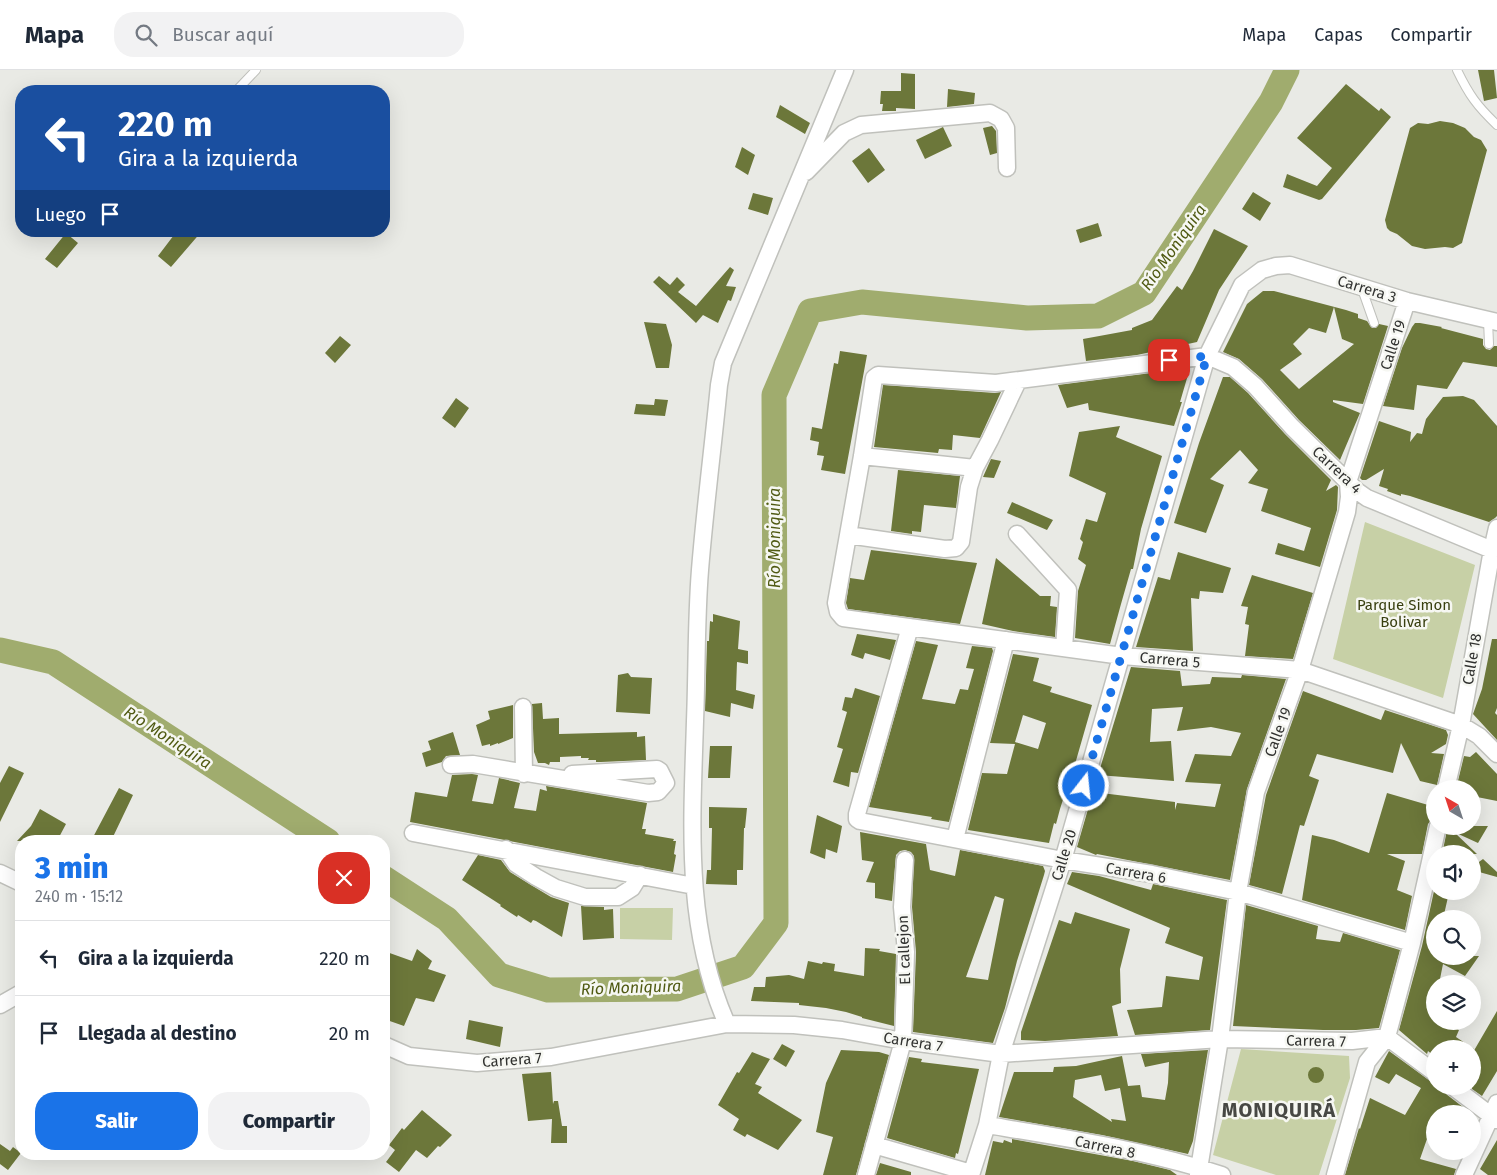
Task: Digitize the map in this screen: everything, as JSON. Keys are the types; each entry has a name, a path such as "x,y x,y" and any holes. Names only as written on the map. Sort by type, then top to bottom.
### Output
{"street":[{"path":"726,1024 715,998 701,943 691,843 700,572 719,385 723,363 845,70"},
{"path":"800,178 844,132 861,125 990,113 1001,119 1006,128 1007,168"},
{"name":"Carrera 3","path":"1242,284 1262,270 1290,265 1407,301 1492,321"},
{"name":"Calle 20","path":"971,1174 987,1125 1001,1054 1063,860 1207,356 1242,284"},
{"name":"Calle 19","path":"1199,1171 1220,1039 1238,892 1256,792 1300,670 1347,512 1350,497 1348,482 1389,339 1407,301"},
{"path":"1018,381 975,468 969,487 961,542 956,548 945,549 848,535 875,375 996,383 1207,356"},
{"name":"Carrera 4","path":"1207,356 1233,367 1255,386 1292,427 1367,498 1492,550"},
{"path":"862,456 975,468"},
{"name":"Calle 18","path":"1448,780 1461,725 1497,528"},
{"path":"1017,534 1068,590 1064,648"},
{"name":"Carrera 5","path":"848,535 836,604 842,618 1122,656 1300,670 1461,725 1479,736 1497,754"},
{"name":"Carrera 6","path":"910,627 857,814 857,819 860,821 1063,860 1152,874 1238,892 1412,943"},
{"path":"955,838 1006,640"},
{"path":"523,707 524,774"},
{"path":"451,765 473,764 524,774 648,793 658,792 666,783"},
{"path":"543,776 657,769 666,783"},
{"path":"666,783 693,785"},
{"path":"413,833 506,849 694,886"},
{"path":"1335,1175 1367,1062 1387,1037 1412,943 1436,835"},
{"path":"506,849 516,864 536,878 556,888 586,897 618,897 632,888 640,875"},
{"name":"El callejon","path":"866,1175 903,1041 906,952 902,907 905,860"},
{"path":"0,873 15,880"},
{"path":"0,1005 15,996"},
{"name":"Carrera 7","path":"390,1048 409,1056 477,1063 551,1057 726,1024 794,1025 842,1030 903,1041 1001,1054 1220,1039 1352,1041 1387,1037"},
{"path":"1387,1037 1426,1066"},
{"path":"1352,1041 1367,1062"},
{"path":"1464,1175 1495,1113 1466,1095"},
{"name":"Carrera 8","path":"987,1125 1087,1142 1199,1171 1222,1175"},
{"path":"874,1145 971,1174"}],"lane":[{"path":"242,85 256,70"},
{"path":"1457,70 1468,93 1497,125"},
{"path":"1361,287 1374,322"},
{"path":"1489,344 1492,321"}],"green space":[{"name":"Parque Simon Bolivar","path":"1365,522 1475,565 1443,698 1333,659"},
{"path":"620,908 673,908 672,940 620,939"},
{"path":"1241,1049 1349,1056 1350,1078 1319,1175 1276,1175 1213,1155"}],"building":[{"path":"1478,70 1494,70 1497,98 1484,101"},
{"path":"901,73 915,74 915,109 896,108 896,111 882,111 883,104 880,104 881,91 901,91"},
{"path":"1346,84 1379,111 1381,108 1391,117 1322,199 1319,200 1283,187 1287,174 1317,186 1332,168 1297,138"},
{"path":"948,89 975,93 974,104 947,107"},
{"path":"780,105 810,123 805,134 776,117"},
{"path":"1440,121 1453,123 1465,128 1474,137 1481,140 1487,150 1462,243 1453,248 1425,249 1412,246 1390,231 1385,220 1410,128 1418,123 1428,124"},
{"path":"992,126 996,131 997,153 990,155 983,128"},
{"path":"943,127 952,146 925,159 916,140"},
{"path":"742,147 755,155 748,175 735,167"},
{"path":"869,148 885,170 868,183 852,161"},
{"path":"1253,192 1271,203 1260,221 1242,209"},
{"path":"753,193 773,198 768,215 748,209"},
{"path":"1098,223 1102,236 1080,243 1076,230"},
{"path":"1214,229 1248,246 1219,290 1197,342 1137,355 1086,361 1083,339 1132,330 1132,328 1152,320 1177,286 1182,290"},
{"path":"63,237 71,237 78,243 57,268 45,259"},
{"path":"172,237 197,237 171,267 158,256"},
{"path":"730,267 734,270 726,286 736,287 731,301 728,300 718,323 703,315 696,323 653,282 659,276 670,285 677,277 685,285 678,292 696,306"},
{"path":"1263,291 1274,291 1346,310 1358,314 1358,318 1367,321 1372,328 1376,328 1379,324 1388,326 1363,404 1333,400 1333,402 1360,413 1340,460 1299,420 1262,379 1239,359 1223,352 1247,304","holes":["1334,307 1342,339 1354,344 1299,389 1280,370 1302,354 1293,344 1309,328 1326,333"]},
{"path":"644,322 666,324 672,345 669,368 656,368"},
{"path":"1415,323 1442,327 1483,339 1483,345 1486,349 1490,350 1497,346 1497,367 1463,362 1447,389 1417,385 1414,410 1383,406 1402,348"},
{"path":"340,336 351,345 335,363 325,353"},
{"path":"840,351 867,355 845,474 821,470 824,456 817,455 819,442 810,440 812,427 822,429 834,363 838,364"},
{"path":"1190,368 1174,426 1089,410 1088,403 1067,408 1058,385"},
{"path":"1223,377 1230,377 1248,393 1285,434 1331,480 1326,491 1336,485 1338,487 1337,510 1320,567 1275,554 1278,543 1304,551 1311,528 1261,511 1268,489 1248,483 1258,470 1240,450 1210,479 1224,485 1206,533 1174,523 1199,443"},
{"path":"883,385 1001,392 980,438 953,435 952,450 939,449 938,453 874,447"},
{"path":"1463,396 1474,400 1497,426 1497,516 1495,518 1489,522 1410,496 1401,494 1401,496 1387,491 1388,489 1379,486 1384,469 1366,480 1360,478 1379,421 1411,432 1410,442 1417,433 1422,434 1426,419 1443,397"},
{"path":"456,398 469,408 455,428 442,418"},
{"path":"655,399 668,400 665,416 634,414 636,404 654,405"},
{"path":"1120,426 1116,437 1162,456 1141,529 1133,569 1131,569 1110,644 1075,638 1078,591 1086,565 1078,559 1083,542 1080,539 1086,519 1097,522 1106,493 1069,476 1079,432"},
{"path":"991,459 1001,461 994,478 983,477"},
{"path":"898,470 960,476 956,508 924,505 921,532 912,531 912,534 891,531"},
{"path":"1012,502 1053,520 1047,530 1007,513"},
{"path":"871,550 977,563 960,624 848,609 846,603 850,578 864,580"},
{"path":"1178,552 1231,568 1223,593 1200,591 1199,599 1191,598 1193,651 1136,647 1158,577 1170,580"},
{"path":"996,558 1040,596 1051,596 1050,606 1057,607 1055,637 982,624"},
{"path":"1252,575 1313,593 1293,659 1245,656 1249,625 1245,624 1248,607 1241,606"},
{"path":"713,614 740,621 738,649 748,651 748,664 737,662 736,690 755,695 753,709 731,703 730,717 705,711 707,641 709,641 710,621 713,622"},
{"path":"857,634 896,640 890,660 865,653 863,659 851,655"},
{"path":"1492,639 1497,639 1497,708 1495,713 1497,715 1497,740 1473,714 1482,689"},
{"path":"916,641 938,645 922,699 955,704 960,689 968,690 974,669 966,668 972,646 992,648 993,651 949,822 931,819 932,817 869,807"},
{"path":"1013,654 1039,658 1033,681 1052,687 1050,692 1092,705 1069,785 1056,824 1054,823 1049,843 968,830 982,773 1007,774 1015,744 990,743","holes":["1023,715 1046,723 1038,749 1015,742"]},
{"path":"1131,667 1180,671 1182,686 1210,684 1212,677 1241,678 1242,675 1286,679 1247,789 1230,880 1096,855 1077,847 1093,792 1175,802 1175,810 1177,803 1215,807 1221,784 1185,782 1195,754 1231,756 1241,733 1211,727 1177,731 1183,707 1152,709 1150,742 1171,741 1174,781 1098,775"},
{"path":"628,673 631,677 652,678 650,714 616,712 618,675"},
{"path":"855,688 880,696 858,773 851,772 849,787 833,782 843,749 837,747 847,712 842,710 845,697 852,698"},
{"path":"1303,691 1381,720 1385,710 1446,730 1448,735 1446,744 1431,753 1444,754 1438,780 1426,780 1426,782 1420,781 1401,743 1393,773 1317,754 1309,776 1319,780 1304,826 1300,825 1282,894 1249,885 1266,795"},
{"path":"542,703 543,719 559,718 559,734 637,732 637,737 645,736 646,760 596,762 596,760 588,760 589,758 581,758 581,756 560,757 560,762 550,762 549,765 538,763 534,752 532,704"},
{"path":"513,705 513,738 498,744 482,746 476,725 490,719 488,711"},
{"path":"453,732 460,755 446,756 442,762 426,767 422,753 431,750 428,741"},
{"path":"710,746 732,746 730,778 708,778"},
{"path":"1476,752 1497,774 1497,801 1481,798 1481,780 1458,780 1464,756 1470,757"},
{"path":"9,766 24,773 0,822 0,783"},
{"path":"452,775 478,775 472,801 493,804 499,778 520,783 514,808 536,811 540,789 547,791 546,786 647,803 642,829 646,829 645,834 674,839 673,841 676,841 673,872 410,822 415,792 447,797"},
{"path":"119,788 133,795 114,835 94,835"},
{"path":"1387,793 1426,804 1426,834 1422,854 1387,854 1405,861 1397,890 1412,896 1405,930 1302,900 1312,835 1334,840 1369,853"},
{"path":"709,807 747,808 744,828 743,870 737,870 737,885 706,884 707,870 711,870 712,828 709,828"},
{"path":"40,809 66,824 60,835 23,835 31,826"},
{"path":"817,815 842,826 837,853 826,849 825,859 810,853"},
{"path":"1481,826 1488,826 1478,843 1461,835 1481,835"},
{"path":"860,832 926,844 930,870 955,876 960,850 1043,866 1044,875 993,1043 913,1032 916,952 912,907 914,856 911,852 905,850 900,851 896,855 892,901 875,898 875,883 866,882 874,862 862,860","holes":["995,896 1004,899 988,980 966,977"]},
{"path":"1446,835 1457,835 1468,845 1444,845"},
{"path":"478,855 501,860 510,872 551,897 569,903 562,937 536,921 533,920 531,923 518,915 517,917 462,880"},
{"path":"1483,859 1497,872 1497,877 1481,873 1481,860"},
{"path":"1072,872 1099,876 1151,890 1153,884 1227,900 1210,1030 1135,1035 1127,1010 1162,1007 1166,976 1199,980 1203,957 1165,943 1170,928 1067,884"},
{"path":"1432,900 1447,900 1445,910 1430,910"},
{"path":"1246,905 1318,926 1316,939 1340,942 1343,933 1400,950 1379,1028 1323,1030 1233,1026"},
{"path":"581,906 604,907 604,910 613,909 614,938 583,940"},
{"path":"1075,912 1130,929 1120,969 1121,1003 1112,1006 1118,1036 1045,1041 1021,1040 1021,1032 1059,920 1071,924"},
{"path":"1426,928 1426,965 1443,965 1441,975 1426,975 1426,1030 1459,1030 1456,1037 1460,1040 1426,1040 1426,1053 1399,1030"},
{"path":"865,948 880,949 879,951 896,954 894,1026 846,1012 799,1005 799,1003 751,1001 754,987 765,987 766,977 789,975 804,979 808,961 835,964 834,971 864,976"},
{"path":"417,949 432,961 428,969 446,975 434,1002 416,998 404,1026 390,1021 390,953 412,961"},
{"path":"1445,965 1473,965 1466,975"},
{"path":"1497,1011 1497,1071 1482,1096 1481,1095 1480,1040"},
{"path":"469,1020 503,1027 500,1047 466,1039"},
{"path":"782,1044 795,1051 786,1067 773,1059"},
{"path":"841,1050 879,1052 889,1055 856,1175 823,1175 833,1137 816,1132 826,1083"},
{"path":"1208,1050 1193,1141 1188,1154 1102,1135 999,1117 1014,1072 1053,1072 1054,1067 1076,1066 1122,1056 1128,1086 1140,1085 1142,1097 1165,1100 1169,1062 1145,1067 1141,1054","holes":["1101,1075 1105,1091 1120,1088 1126,1121 1111,1119 1112,1122 1073,1097 1075,1080"]},
{"path":"1389,1051 1426,1078 1426,1095 1447,1095 1460,1105 1426,1105 1426,1142 1420,1159 1456,1169 1454,1175 1345,1175 1370,1098 1405,1115 1421,1088 1396,1074 1389,1084 1375,1077"},
{"path":"752,1052 770,1059 755,1084 762,1087 758,1093 802,1120 778,1150 747,1134 745,1137 733,1130 739,1119 718,1105 737,1072 739,1073"},
{"path":"909,1057 922,1059 921,1062 979,1069 958,1154 956,1153 955,1158 887,1138"},
{"path":"1313,1067 1319,1067 1324,1072 1322,1081 1313,1083 1308,1078 1308,1072"},
{"path":"551,1072 553,1104 554,1101 558,1101 562,1126 567,1126 567,1143 551,1143 552,1119 528,1121 522,1074"},
{"path":"422,1110 452,1135 427,1158 416,1150 399,1172 386,1162 390,1160 395,1150 390,1144 402,1128 404,1130"},
{"path":"1012,1139 1133,1161 1170,1170 1177,1175 985,1175 993,1141 1003,1143 1004,1140 1012,1143"},
{"path":"1497,1140 1497,1175 1488,1175 1480,1169"},
{"path":"0,1144 10,1151 13,1147 15,1148 16,1160 8,1170 0,1164"},
{"path":"880,1163 911,1172 911,1175 876,1175"}],"waterway":[{"name":"Río Moniquira","path":"390,882 447,919 499,975 548,990 677,989 743,967 776,923 774,395 810,311 862,302 1027,318 1098,316 1144,293 1271,102 1287,70"},
{"name":"Río Moniquira","path":"0,650 53,662 319,835"}],"district":[{"name":"MONIQUIRÁ","path":"1279,1110"}],"route":[{"path":"1084,786 1207,356 1169,360"}]}
